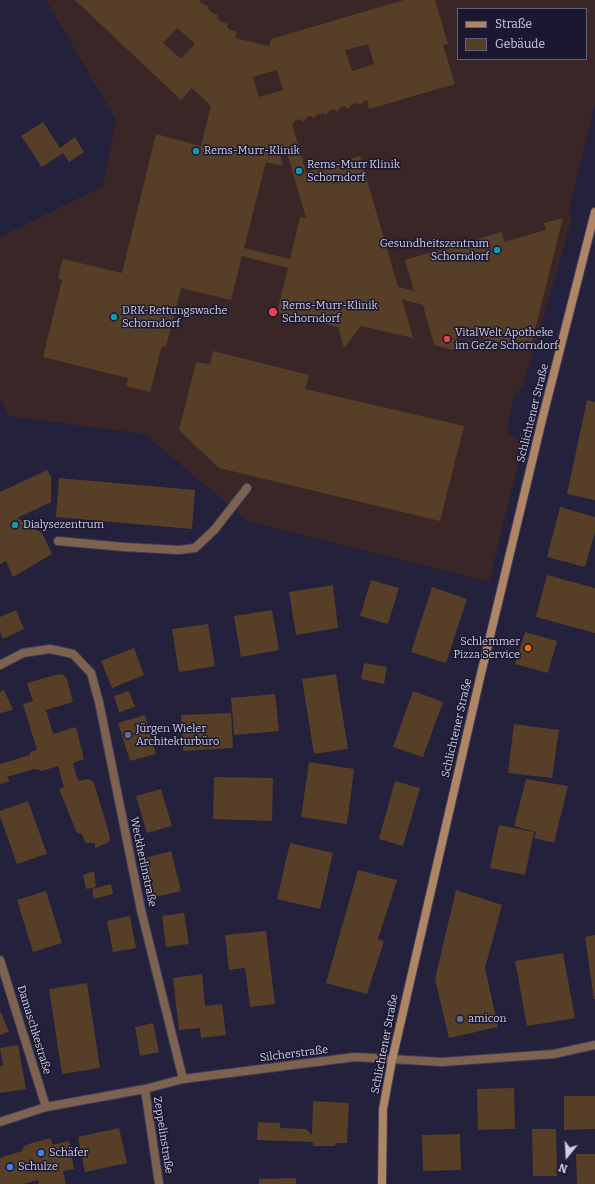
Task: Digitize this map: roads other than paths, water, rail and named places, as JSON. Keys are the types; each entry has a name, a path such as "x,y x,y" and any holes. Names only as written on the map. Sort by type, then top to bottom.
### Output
{"main road":[{"name":"Schlichtener Straße","path":"382,1184 383,1109 392,1060 483,663 542,420 593,227 595,212"}],"street":[{"path":"58,541 171,550 195,548 215,529 247,488"},
{"name":"Weckherlinstraße","path":"0,665 23,653 50,649 73,654 91,674 99,702 141,910 183,1079"},
{"name":"Damaschkestraße","path":"0,960 46,1108"},
{"name":"Silcherstraße","path":"0,1122 46,1108 145,1089 183,1079 355,1057 442,1062 554,1054 595,1046"},
{"name":"Zeppelinstraße","path":"145,1089 159,1184"}],"place":[{"name":"Rems-Murr-Klinik","path":"196,151"},
{"name":"Rems-Murr Klinik Schorndorf","path":"299,171"},
{"name":"Gesundheitszentrum Schorndorf","path":"497,250"},
{"name":"Rems-Murr-Klinik Schorndorf","path":"273,312"},
{"name":"DRK-Rettungswache Schorndorf","path":"114,317"},
{"name":"VitalWelt Apotheke im GeZe Schorndorf","path":"447,339"},
{"name":"Dialysezentrum","path":"15,525"},
{"name":"Schlemmer Pizza Service","path":"528,648"},
{"name":"Jürgen Wieler Architekturbüro","path":"128,735"},
{"name":"amicon","path":"460,1019"},
{"name":"Schäfer","path":"41,1153"},
{"name":"Schulze","path":"10,1167"}]}
